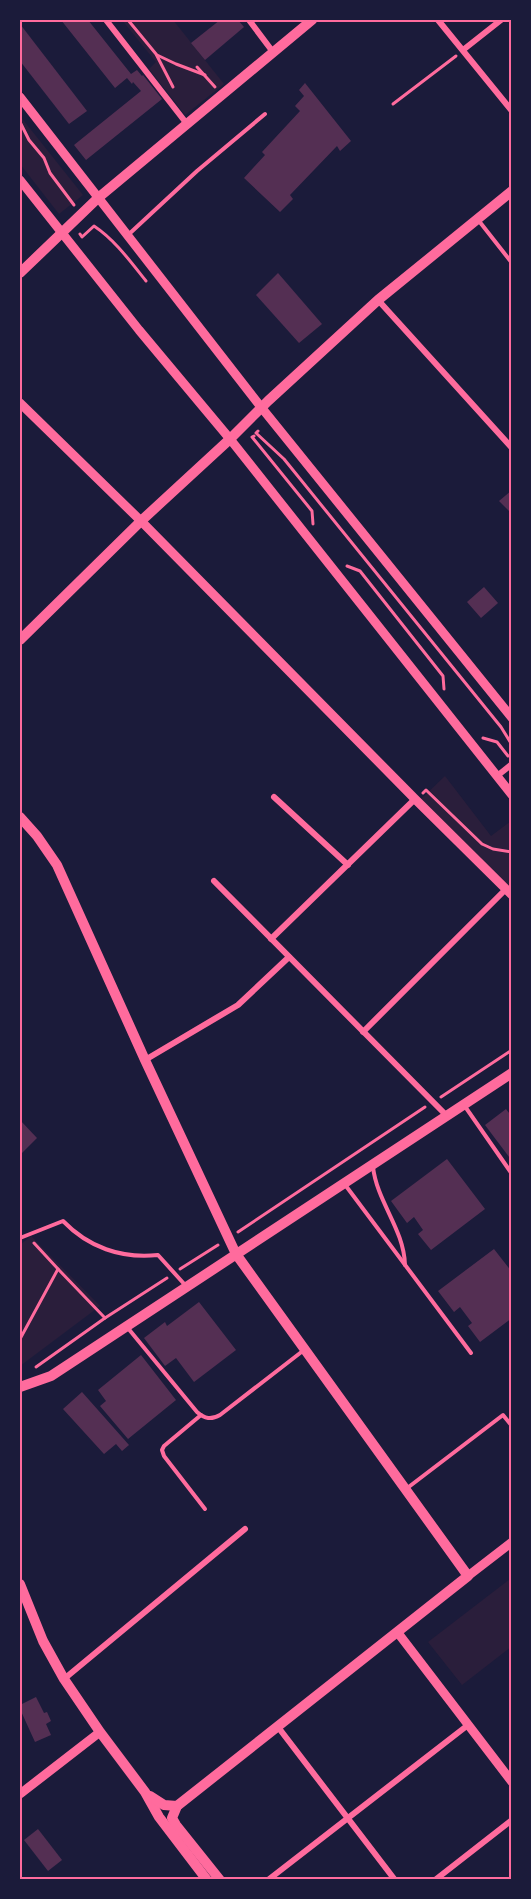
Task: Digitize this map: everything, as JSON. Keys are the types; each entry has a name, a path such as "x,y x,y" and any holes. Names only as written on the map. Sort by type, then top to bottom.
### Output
{"main road":[{"path":"20,273 98,198 312,20"},
{"path":"20,640 261,407 378,300 512,191"},
{"path":"20,817 37,836 57,865 236,1254 468,1576 177,1806 172,1818 176,1825 220,1880"},
{"path":"20,1387 51,1376 512,1073"},
{"path":"20,1584 43,1641 64,1679 145,1792 159,1817 207,1880"},
{"path":"145,1792 157,1802 177,1806"}],"street":[{"path":"106,20 187,124"},
{"path":"249,20 273,52"},
{"path":"438,20 512,111"},
{"path":"463,50 501,20"},
{"path":"20,97 261,407 512,718"},
{"path":"20,180 230,439 512,795"},
{"path":"378,300 512,448"},
{"path":"20,403 141,521 415,800 509,892 363,1032"},
{"path":"497,776 511,765"},
{"path":"274,797 348,865"},
{"path":"271,939 415,800"},
{"path":"214,881 446,1115"},
{"path":"145,1060 238,1005 289,957"},
{"path":"64,1679 245,1529"},
{"path":"468,1576 512,1542"},
{"path":"398,1633 512,1782"},
{"path":"268,1880 468,1725"},
{"path":"278,1727 395,1880"},
{"path":"20,1794 100,1732"},
{"path":"435,1880 512,1820"}],"lane":[{"path":"128,236 197,171 266,114"},
{"path":"477,218 512,263"},
{"path":"463,1104 512,1174"},
{"path":"372,1164 379,1192 401,1239 405,1265"},
{"path":"343,1183 471,1353"},
{"path":"20,1238 63,1221 82,1237 106,1250 134,1256 158,1255 186,1286"},
{"path":"126,1326 201,1415 207,1418 220,1414 304,1349"},
{"path":"406,1489 503,1414 512,1426"},
{"path":"201,1415 162,1450 164,1456 205,1509"}],"path":[{"path":"128,20 156,54 176,94"},
{"path":"393,104 463,50"},
{"path":"156,54 205,75"},
{"path":"197,67 222,95"},
{"path":"256,433 252,437 312,511 313,524 319,532"},
{"path":"346,565 360,571 443,676 444,690"},
{"path":"480,737 497,741 509,756 505,759 511,765"},
{"path":"415,800 426,790 482,844 493,849 512,852"},
{"path":"29,1371 105,1318 512,1050"},
{"path":"27,1235 105,1318"},
{"path":"20,1339 58,1269"}],"shaded area":[{"path":"122,20 173,20 224,84 185,115 149,69 156,62"},
{"path":"20,116 83,195 59,214 20,164"},
{"path":"445,776 491,836 511,821 511,890 420,800"},
{"path":"31,1236 100,1306 20,1366 20,1245"},
{"path":"510,1579 512,1581 511,1647 462,1685 428,1642"}],"building":[{"path":"61,20 88,20 131,74 137,70 162,99 86,160 74,145 141,91 127,78 115,88"},
{"path":"220,20 238,20 244,27 205,60 191,43"},
{"path":"20,24 87,111 69,124 20,61"},
{"path":"305,83 351,141 340,151 337,146 290,195 293,199 280,212 244,178 265,155 262,152 300,111 295,106 304,96 299,90"},
{"path":"278,273 322,324 299,343 256,295"},
{"path":"512,490 512,514 499,501"},
{"path":"484,587 498,603 481,618 467,602"},
{"path":"506,1109 512,1117 512,1161 485,1125"},
{"path":"20,1120 37,1138 20,1155"},
{"path":"447,1159 485,1209 431,1250 418,1234 423,1230 414,1217 407,1223 391,1201"},
{"path":"494,1249 512,1272 512,1318 480,1342 468,1326 472,1323 460,1307 454,1312 438,1291"},
{"path":"199,1302 236,1350 194,1382 176,1358 165,1366 144,1338 165,1322 167,1326"},
{"path":"141,1355 176,1400 128,1439 100,1406 106,1401 98,1390"},
{"path":"82,1392 129,1445 122,1451 116,1444 104,1454 63,1409"},
{"path":"36,1697 51,1721 46,1724 51,1735 35,1742 20,1705"},
{"path":"38,1829 62,1860 48,1871 24,1840"}]}
